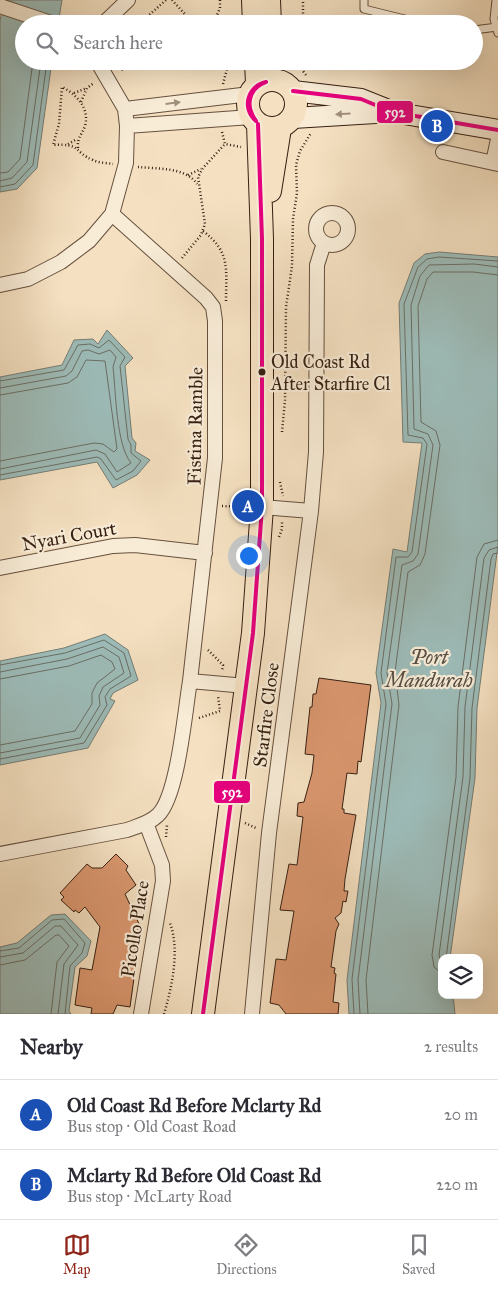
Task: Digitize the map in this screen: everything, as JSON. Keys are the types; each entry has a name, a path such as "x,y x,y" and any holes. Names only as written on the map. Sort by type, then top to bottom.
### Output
{"main road":[{"path":"253,0 254,15"},
{"path":"268,0 269,15"},
{"path":"203,1014 253,633 254,507 262,239 254,120 248,103 254,89 255,70"},
{"path":"254,89 270,80 282,78 297,104 287,123 262,239"},
{"path":"254,120 271,129 287,123"}],"street":[{"path":"112,15 128,0"},
{"path":"0,6 27,15"},
{"path":"0,285 28,279 61,262 89,241 112,214 126,163 127,126 124,109 102,70"},
{"path":"282,78 361,99 392,112 498,130"},
{"path":"124,109 254,89"},
{"path":"287,123 392,112"},
{"path":"127,126 254,120"},
{"path":"443,152 495,164 498,139"},
{"name":"Fistina Ramble","path":"0,854 128,830 146,823 159,814 168,801 174,777 190,681 215,458 215,321 213,307 206,298 112,214"},
{"name":"Starfire Close","path":"252,1014 269,833 311,511 316,452 317,266 324,243"},
{"path":"254,507 311,511"},
{"name":"Nyari Court","path":"0,568 113,546 135,545 205,553"},
{"path":"190,681 246,686"},
{"name":"Picollo Place","path":"141,1014 163,881 162,865 146,823"}],"lane":[{"path":"364,0 364,9 388,15"},
{"path":"483,30 497,30 494,19 496,0"}],"path":[{"path":"149,15 166,0"},
{"path":"172,0 186,15"},
{"path":"217,15 220,8 220,0"},
{"path":"303,0 303,15"},
{"path":"73,93 87,88 97,81"},
{"path":"67,144 77,138 85,126 86,112 81,102 73,93 62,87 59,124 53,145 67,144 78,148 93,160 115,164"},
{"path":"81,102 87,88"},
{"path":"77,138 78,148"},
{"path":"173,268 203,231 205,224 198,177 202,168 224,144"},
{"path":"138,167 188,175 192,177 198,186"},
{"path":"188,175 202,168"},
{"path":"221,506 254,507"}],"water":[{"path":"4,0 62,0 60,15 15,15 15,70 51,70 37,168 17,189 0,192 0,21"},
{"name":"Port Mandurah","path":"439,252 498,257 498,545 477,708 475,778 451,954 438,954 438,999 453,999 455,1014 349,1014 347,980 381,703 376,673 393,549 407,552 422,443 403,442 399,303 414,263 425,254"},
{"path":"107,330 133,358 125,366 132,438 136,443 135,451 150,460 137,475 113,488 97,462 0,480 0,377 62,365 74,340 93,339 98,344"},
{"path":"105,634 128,650 138,680 113,693 110,699 115,701 88,748 0,765 0,661 64,648"},
{"path":"65,914 91,941 87,956 75,967 69,1011 71,1014 0,1014 0,947 17,943 51,915"}],"building":[{"path":"319,678 371,685 361,762 358,761 357,774 347,773 342,809 344,809 344,813 356,815 345,879 344,891 348,891 346,902 343,901 341,913 335,918 339,924 336,931 331,967 335,968 334,973 336,974 333,1002 339,1003 338,1014 286,1014 279,1005 270,1003 276,959 286,960 294,911 280,910 289,864 297,865 303,817 297,816 298,803 304,802 312,773 314,755 305,754 310,707 312,707 313,694 316,694"},
{"path":"116,854 128,866 126,870 136,885 125,894 141,928 138,929 134,956 137,956 130,1007 117,1005 113,1014 91,1014 92,1008 75,1005 80,968 92,970 100,927 85,907 79,913 75,910 74,912 61,900 64,897 60,893 87,864 92,868 102,868"}],"transit line":[{"name":"592","path":"256,121 251,116 249,110 249,98 255,88 266,82"},
{"name":"592","path":"256,121 250,110 250,98 255,89 266,82"},
{"name":"592","path":"293,91 361,99 392,112 498,130"},
{"name":"592","path":"203,1014 253,633 262,507 262,239 258,124"}],"place":[{"name":"Mclarty Rd Before Old Coast Rd","path":"437,126"},
{"name":"Old Coast Rd After Starfire Cl","path":"262,372"},
{"name":"Old Coast Rd Before Mclarty Rd","path":"248,506"}]}
